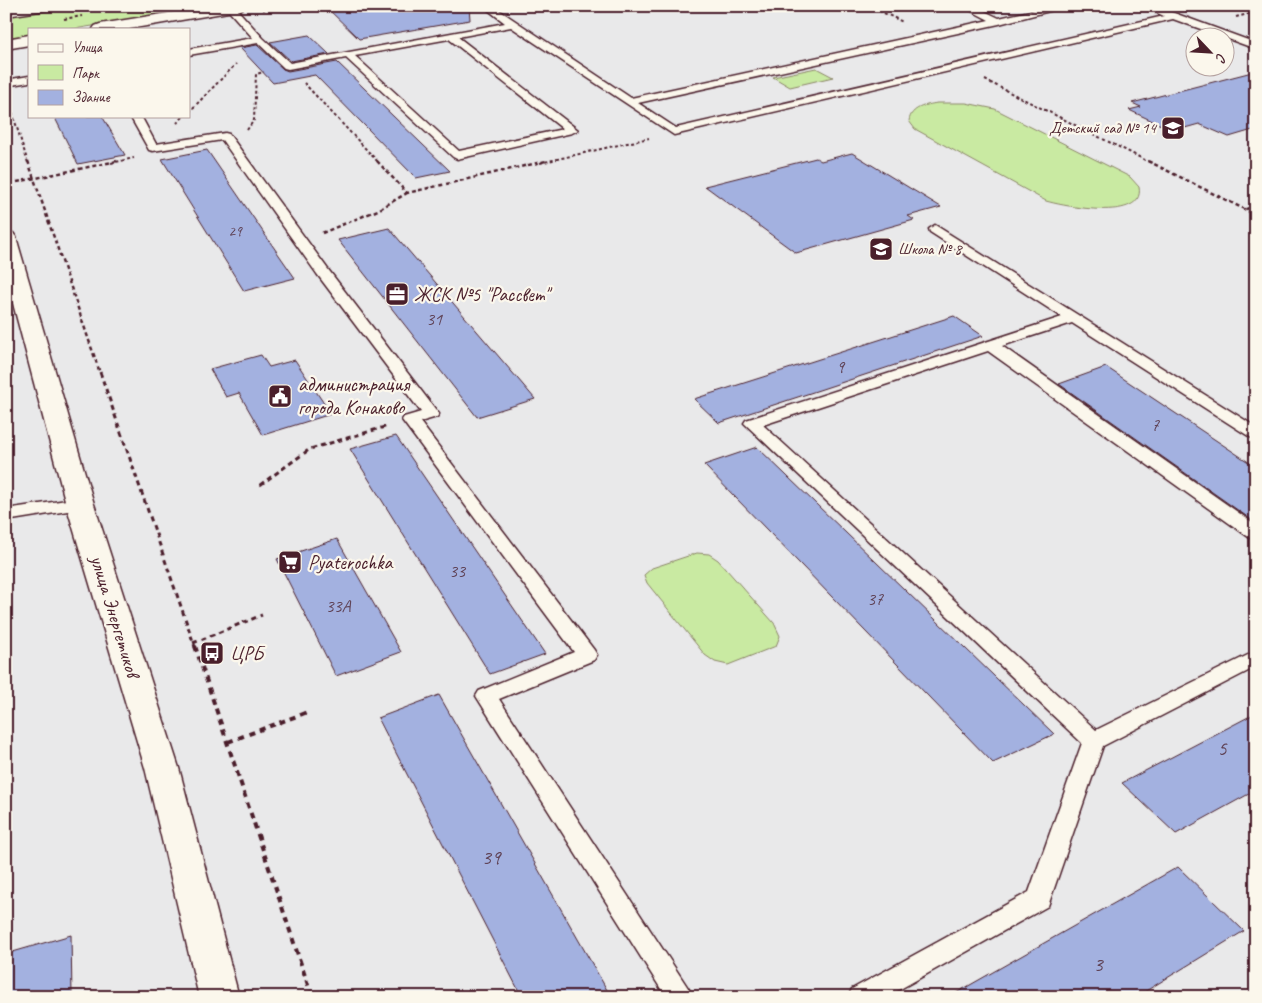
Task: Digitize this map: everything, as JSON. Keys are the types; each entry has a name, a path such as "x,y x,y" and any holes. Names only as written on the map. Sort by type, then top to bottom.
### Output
{"main road":[{"path":"6,12 47,6"},
{"path":"106,28 235,7"},
{"path":"6,44 28,40"},
{"name":"улица Энергетиков","path":"6,237 80,504 162,768 219,997"}],"lane":[{"path":"487,6 674,132 1174,16"},
{"path":"966,6 999,21"},
{"path":"629,102 1065,6"},
{"path":"1146,6 1256,46"},
{"path":"235,7 260,40 288,66 513,24"},
{"path":"348,55 458,156 572,130 452,36"},
{"path":"190,52 260,40"},
{"path":"6,82 28,79"},
{"path":"136,118 153,148 225,136 300,240 431,414 410,420 587,656 486,696 681,997"},
{"path":"935,229 1256,434"},
{"path":"1073,318 752,423 1094,741"},
{"path":"990,345 1256,534"},
{"path":"6,515 80,504"},
{"path":"860,997 1039,898 1094,741 1256,658"}],"path":[{"path":"62,19 90,15"},
{"path":"190,111 260,40"},
{"path":"235,149 254,120 256,74 288,66"},
{"path":"958,66 1256,215"},
{"path":"6,93 33,179 228,742 312,997"},
{"path":"17,182 126,161 153,148 182,118"},
{"path":"300,240 370,214 407,193"},
{"path":"1245,210 1256,206"},
{"path":"260,485 310,449 410,420"},
{"path":"193,643 262,615"},
{"path":"228,742 310,711"}],"green space":[{"path":"71,6 215,6 80,28 28,28 28,36 6,40 6,16"},
{"path":"816,68 833,77 790,87 773,77"},
{"path":"937,103 966,103 995,109 1130,177 1139,187 1138,198 1130,205 1117,209 1085,208 1046,201 915,129 909,121 910,116 920,107"},
{"path":"697,553 709,554 718,560 774,623 780,636 776,646 728,665 715,662 705,655 647,583 644,575 652,568"}],"building":[{"path":"325,6 469,6 470,20 359,39"},
{"path":"309,35 329,54 291,61 270,42"},
{"path":"257,45 283,69 288,71 337,62 450,171 416,178 315,75 273,83 240,48"},
{"path":"1256,71 1256,129 1229,137 1199,124 1174,131 1129,110 1141,107 1132,103"},
{"path":"55,118 103,118 125,155 78,164"},
{"path":"207,150 295,278 244,291 162,159"},
{"path":"852,153 941,207 908,216 914,220 796,253 705,186 816,158 821,161"},
{"path":"389,228 535,399 477,417 338,240"},
{"path":"954,316 983,336 719,423 694,399"},
{"name":"администрация города Конаково","path":"261,355 269,367 295,360 331,414 263,435 239,393 226,397 210,369"},
{"path":"1106,367 1256,467 1256,523 1059,384"},
{"path":"396,436 545,654 490,674 350,449"},
{"path":"757,447 1054,734 993,763 704,465"},
{"path":"337,539 401,652 336,676 277,559"},
{"path":"439,695 611,997 522,997 378,718"},
{"path":"1256,713 1256,790 1176,834 1122,783"},
{"path":"1178,867 1244,931 1136,997 949,997"},
{"path":"71,935 72,997 6,997 6,954"}],"place":[{"name":"Детский сад № 14","path":"1173,128"},
{"name":"Школа № 8","path":"881,249"},
{"name":"ЖСК №5 \"Рассвет\"","path":"397,294"},
{"name":"администрация города Конаково","path":"280,396"},
{"name":"Pyaterochka","path":"290,562"},
{"name":"ЦРБ","path":"212,653"}]}
